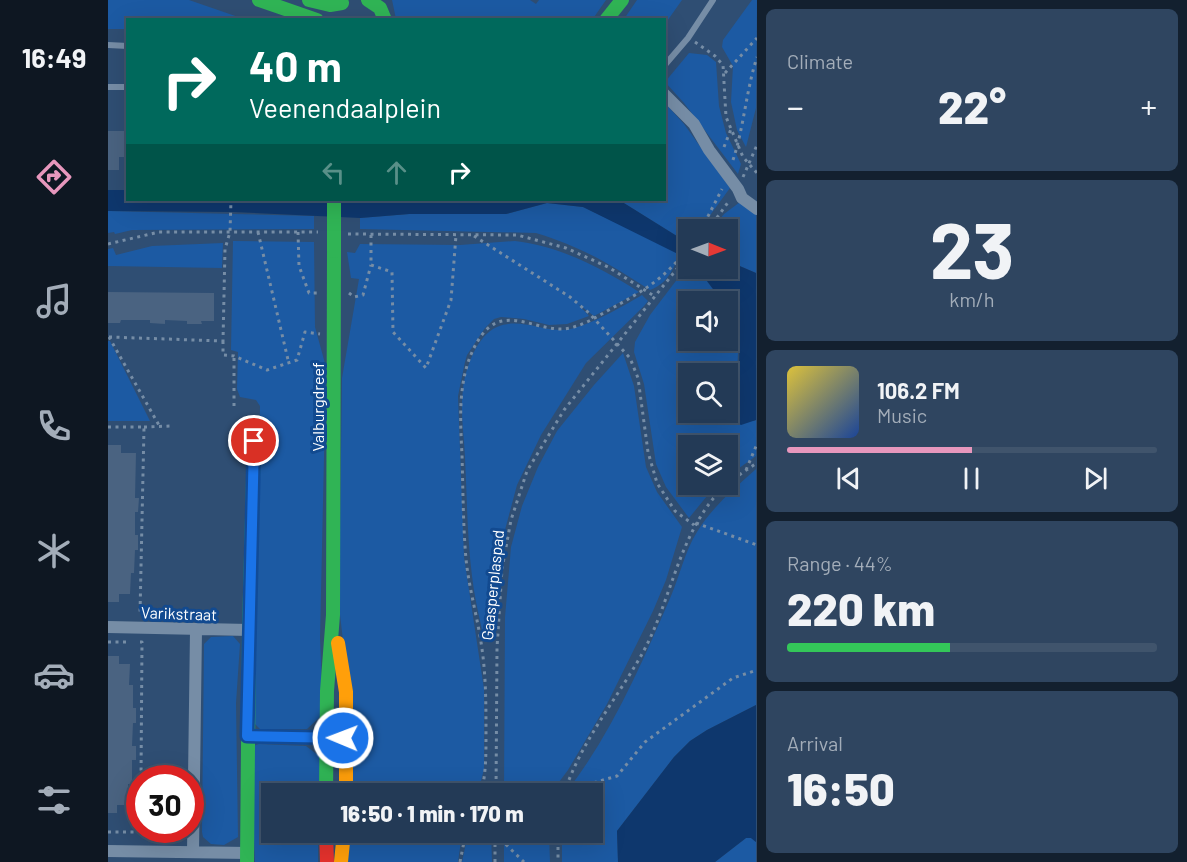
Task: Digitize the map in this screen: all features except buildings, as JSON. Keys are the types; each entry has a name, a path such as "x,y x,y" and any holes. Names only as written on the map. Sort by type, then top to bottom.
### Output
{"street":[{"path":"258,0 311,18"},
{"path":"309,0 330,5 345,2"},
{"path":"368,0 384,10"},
{"path":"608,18 621,0"},
{"path":"331,18 336,8 345,2"},
{"path":"666,96 694,124 708,150 742,198 756,209"},
{"name":"Valburgdreef","path":"326,783 327,691 333,615 327,336 334,282 334,201"},
{"path":"108,851 193,852 248,858 247,736 254,441"},
{"name":"Valburgdreef","path":"333,615 346,692 346,783"},
{"name":"Varikstraat","path":"108,627 249,630"},
{"path":"193,852 196,630"},
{"path":"247,736 347,738"},
{"path":"326,843 327,862"},
{"path":"340,862 343,843"}],"lane":[{"path":"666,64 688,38 713,0"},
{"path":"108,45 126,46"},
{"path":"108,87 126,87"}],"path":[{"path":"725,73 756,38"},
{"path":"707,50 720,60 725,73 726,117 748,165 756,173"},
{"path":"706,219 728,176 738,145 749,82 756,57"},
{"path":"718,162 731,129"},
{"path":"231,201 230,232 225,249 223,355 234,356 267,370 297,360 305,332 327,336"},
{"path":"108,244 159,232 328,233"},
{"path":"258,232 289,364"},
{"path":"298,232 299,266 309,293 322,293"},
{"path":"339,233 474,236 517,234 566,248 608,267 655,296"},
{"path":"334,282 354,297 363,295 371,265 371,235"},
{"path":"371,265 392,272 393,332 426,368 451,300 456,235"},
{"path":"474,236 570,297 594,318 630,358 638,378 648,452 657,483 675,511 695,524 756,545"},
{"path":"483,783 486,770 486,705 482,649 466,560 460,392 466,367 482,335 492,325 504,321 521,321 567,329 582,325 645,290 678,265"},
{"name":"Gaasperplaspad","path":"496,783 497,648 502,569 511,520 527,471 564,410 678,265"},
{"path":"321,324 327,336"},
{"path":"109,337 223,341"},
{"path":"109,337 160,427"},
{"path":"234,356 234,406"},
{"path":"108,427 172,426"},
{"path":"140,617 144,427"},
{"path":"745,471 756,444"},
{"path":"568,783 575,765 642,653 662,610 682,552 695,524 718,493 756,463"},
{"path":"108,642 142,642 141,765"},
{"path":"594,783 617,776 645,742 733,678 756,670"},
{"path":"108,832 126,832"},
{"path":"460,862 464,843"},
{"path":"495,843 495,862"},
{"path":"505,843 524,862"},
{"path":"558,843 558,862"}],"shaded area":[{"path":"108,0 189,0 241,18 126,18 126,29 108,29"},
{"path":"392,0 530,0 536,4 539,0 606,0 593,18 396,18"},
{"path":"637,0 682,0 666,23 666,18 625,18"},
{"path":"752,0 757,0 756,108 746,147 737,130 731,102 733,66 722,47 723,40"},
{"path":"689,53 707,55 716,62 719,106 726,133 741,164 738,174 666,83"},
{"path":"666,104 684,124 730,188 707,219 678,219 678,237 621,201 666,201"},
{"path":"108,190 126,190 126,201 621,201 678,237 678,254 583,207 547,203 506,214 409,214 360,218 233,212 108,211"},
{"path":"740,202 756,214 756,273 738,265 738,219 720,219"},
{"path":"547,203 583,207 678,252 678,257 666,280 650,290 595,257 568,244 536,233 360,229 360,218 409,214 506,214"},
{"path":"108,211 314,216 314,229 132,230 115,234 114,232 108,233"},
{"path":"233,241 314,242 315,327 326,367 320,638 323,714 307,729 260,729 254,723 260,406 256,400 240,397 237,389 238,352 231,350"},
{"path":"515,241 548,248 580,259 639,292 594,316 578,304 589,316 567,324 549,325 524,319 501,317 494,319 485,328 467,355 458,396 464,557 484,689 484,769 480,783 348,783 349,692 339,606 342,378 359,279 351,278 347,252 355,253 360,244 460,245"},
{"path":"223,243 222,268 108,266 108,249 113,248 116,255 152,246"},
{"path":"738,265 756,273 756,420 741,425 738,423 738,291 714,291 706,279 738,279"},
{"path":"678,278 706,279 714,291 678,291 678,351 738,351 738,325 739,336 737,363 678,363 678,423 738,423 738,421 756,420 756,456 738,469 738,435 678,435 678,495 708,495 689,518 666,487 656,464 644,384 634,352 635,342 650,315"},
{"path":"642,295 648,301 644,306 586,363 541,435 517,485 502,541 491,635 482,630 470,561 462,406 464,381 469,363 484,337 497,327 520,324 568,330 601,317"},
{"path":"108,341 110,341 150,421 108,421"},
{"path":"623,353 634,386 646,467 657,492 682,527 666,580 653,611 607,704 568,770 558,783 504,783 505,617 511,547 522,506 538,467 557,431"},
{"path":"756,469 756,705 707,730 690,741 674,757 617,831 618,862 562,862 562,843 603,843 603,783 573,783 598,745 625,697 697,532 728,495 738,495 738,486"},
{"path":"233,636 240,644 236,703 238,837 224,845 211,844 204,838 204,644 211,637"},
{"path":"756,705 756,842 751,838 746,838 715,862 618,862 617,831 674,757 690,741 707,730"},
{"path":"259,744 306,746 322,758 321,783 261,783 261,843 318,843 318,862 255,862 250,747"},
{"path":"746,838 751,838 756,842 756,862 715,862"},
{"path":"347,843 461,843 458,862 346,862"},
{"path":"466,843 491,843 492,862 462,862"},
{"path":"504,843 549,843 550,862 504,862"}],"traffic: fast":[{"path":"259,0 311,18"},
{"path":"309,0 330,5 342,3"},
{"path":"368,0 380,8 384,18"},
{"path":"608,18 622,0"},
{"path":"334,201 334,251"},
{"path":"326,783 327,691 333,615 334,251"},
{"path":"247,862 249,630 254,441"}],"traffic: slow":[{"path":"338,643 346,692 346,783"},
{"path":"341,862 343,843"}],"traffic: jam":[{"path":"326,843 327,862"}],"route":[{"path":"254,441 247,736 343,738"}]}
